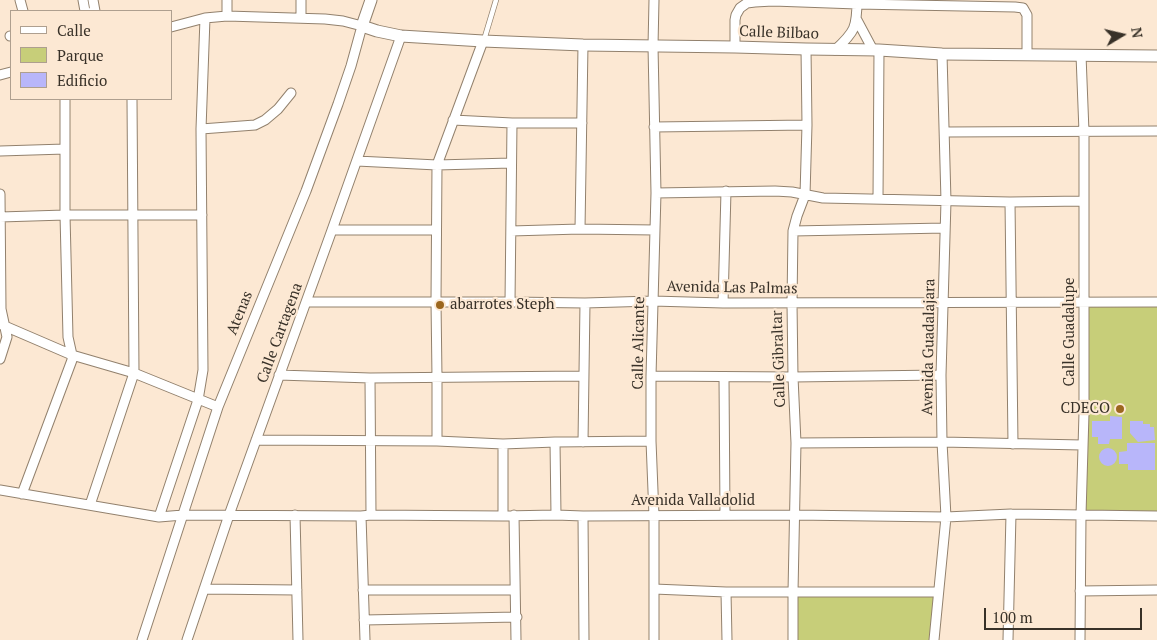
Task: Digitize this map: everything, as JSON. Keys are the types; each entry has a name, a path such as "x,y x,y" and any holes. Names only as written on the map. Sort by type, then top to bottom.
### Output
{"street":[{"path":"227,0 227,16"},
{"path":"301,0 301,18"},
{"name":"Atenas","path":"142,640 218,407 306,191 341,94 371,0"},
{"name":"Calle Alicante","path":"654,0 656,193 651,376 654,640"},
{"path":"735,47 736,15 740,8 747,3 773,1 857,2 1023,8 1027,14 1027,54"},
{"path":"835,50 852,32 857,20 857,2"},
{"path":"172,27 205,18 227,16 343,21 362,26"},
{"path":"159,517 198,400 202,370 201,128 205,18"},
{"path":"857,20 876,50 878,199"},
{"name":"Calle Bilbao","path":"362,26 401,36 583,45 876,50 942,54 1157,56"},
{"name":"Calle Cartagena","path":"187,640 229,515 401,36"},
{"path":"436,441 437,166 483,41"},
{"path":"580,230 583,45"},
{"name":"Calle Gibraltar","path":"793,640 792,592 796,443 793,376 793,231 805,195 806,50"},
{"name":"Avenida Guadalajara","path":"934,640 946,517 941,375 946,201 942,54"},
{"name":"Calle Guadalupe","path":"1080,640 1084,413 1084,132 1081,55"},
{"path":"201,128 255,125 265,120 278,109 291,93"},
{"path":"22,494 70,368 72,355 68,337 65,100"},
{"path":"90,505 134,373 132,100"},
{"path":"453,120 512,123 582,123"},
{"path":"510,302 512,123"},
{"path":"654,127 806,125"},
{"path":"945,132 1157,131"},
{"path":"0,151 65,149"},
{"path":"357,161 437,166 511,163"},
{"path":"723,303 726,191"},
{"path":"656,193 775,191 823,198 1010,202 1083,201"},
{"path":"0,194 1,309 6,337 0,360"},
{"path":"1010,202 1013,444"},
{"path":"0,217 65,215 202,216"},
{"path":"793,231 945,228"},
{"path":"332,230 436,230"},
{"path":"511,231 655,230"},
{"name":"Avenida Las Palmas","path":"306,302 1157,302"},
{"path":"583,442 584,303"},
{"path":"3,325 72,355 134,373 218,407"},
{"path":"280,375 370,378 583,376"},
{"path":"651,376 941,375"},
{"path":"724,377 725,515"},
{"path":"370,378 371,515"},
{"path":"256,440 436,441 503,444 651,442"},
{"path":"555,442 556,515"},
{"path":"796,443 942,442 1082,445"},
{"path":"503,444 503,516"},
{"name":"Avenida Valladolid","path":"0,490 159,517 184,515 654,516 794,514 946,517 1011,514 1157,516"},
{"path":"1008,640 1011,514"},
{"path":"295,515 298,640"},
{"path":"514,515 516,640"},
{"path":"361,516 365,640"},
{"path":"583,516 584,640"},
{"path":"654,588 726,592 938,592"},
{"path":"204,590 297,590"},
{"path":"363,590 515,590"},
{"path":"1080,591 1157,590"},
{"path":"726,592 726,640"},
{"path":"364,620 517,617"}],"lane":[{"path":"483,41 496,0"}],"green space":[{"name":"CDECO","path":"1084,302 1157,302 1157,516 1081,515"},
{"path":"793,592 938,592 934,640 793,640"}],"building":[{"path":"1110,416 1122,417 1122,439 1110,439 1109,444 1098,444 1098,437 1092,437 1092,421 1110,421"},
{"path":"1130,421 1143,421 1143,424 1150,424 1150,427 1154,427 1155,440 1138,442 1130,433"},
{"path":"1127,443 1155,443 1155,470 1128,470 1128,464 1119,464 1119,452 1127,451"},
{"path":"1108,448 1114,451 1117,457 1114,463 1108,466 1102,463 1099,457 1102,451"}],"place":[{"name":"abarrotes Steph","path":"440,305"},
{"name":"CDECO","path":"1120,409"}]}
